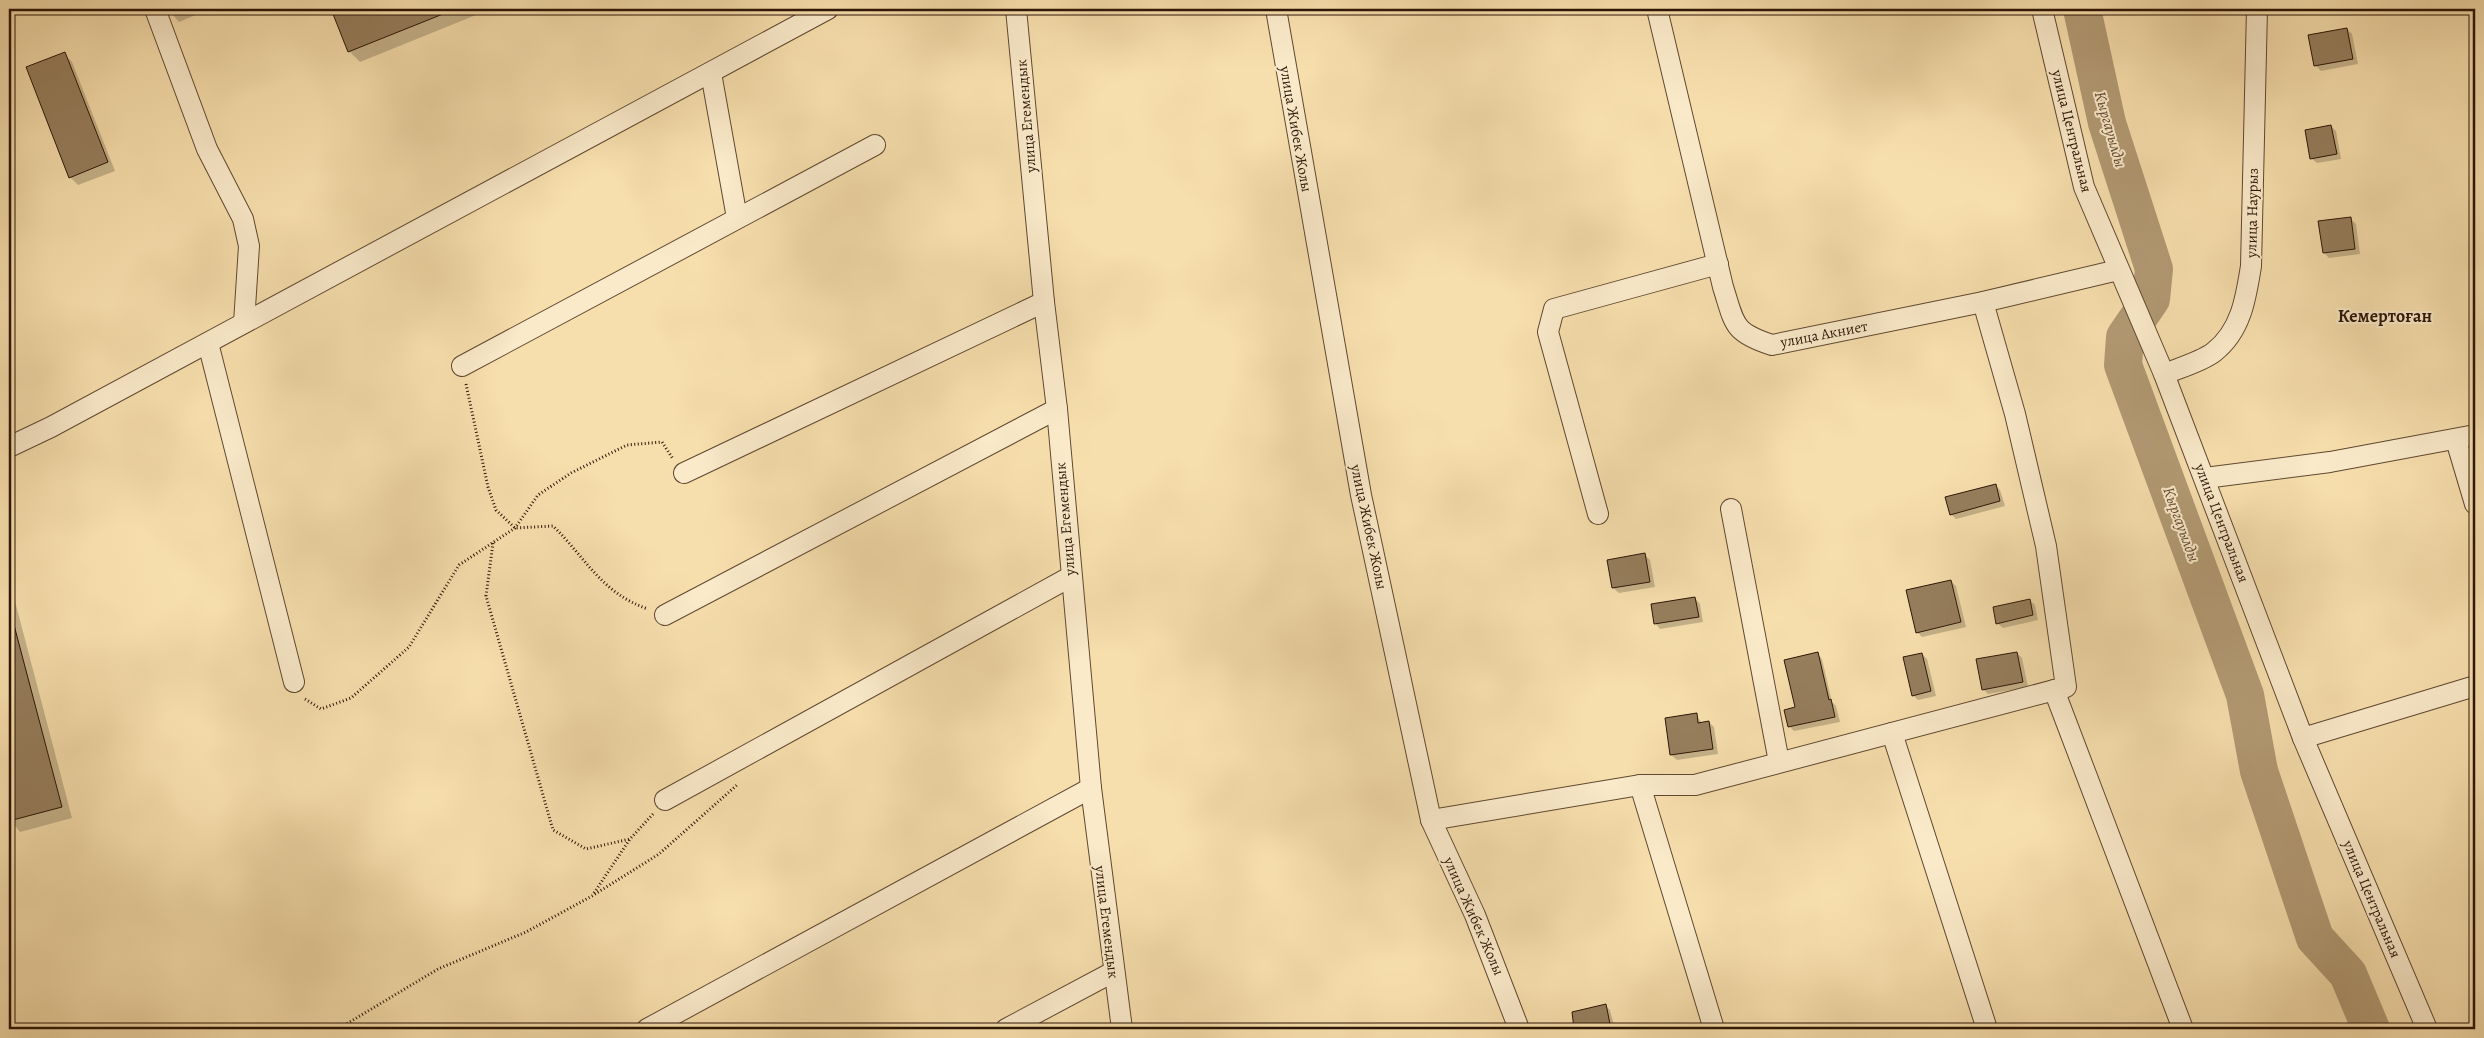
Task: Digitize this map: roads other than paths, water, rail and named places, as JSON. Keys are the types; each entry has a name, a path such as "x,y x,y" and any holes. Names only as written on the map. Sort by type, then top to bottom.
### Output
{"street":[{"path":"155,9 207,149 243,219 249,246 244,323"},
{"path":"9,447 51,427 828,9"},
{"name":"улица Егемендык","path":"1016,9 1091,788 1113,972 1122,1029"},
{"name":"улица Жибек Жолы","path":"1276,9 1361,495 1431,820 1475,915 1519,1029"},
{"name":"улица Акниет","path":"1657,9 1718,264 1736,326 1752,338 1772,345 1983,302 2118,270"},
{"name":"улица Центральная","path":"2042,9 2084,187 2164,374 2303,738 2427,1029"},
{"name":"улица Наурыз","path":"2164,374 2213,353 2232,332 2244,307 2251,266 2257,9"},
{"path":"711,73 737,218"},
{"path":"462,366 874,145"},
{"path":"1598,514 1548,332 1554,308 1718,264"},
{"path":"684,473 1044,302"},
{"path":"1431,820 1640,785 1695,785 2066,687 2046,546 2014,414 1983,302"},
{"path":"208,343 294,682"},
{"path":"665,616 1056,410"},
{"path":"2205,478 2330,462 2475,435"},
{"path":"2456,440 2475,504"},
{"path":"1730,510 1779,762"},
{"path":"665,800 1070,577"},
{"path":"2303,738 2475,686"},
{"path":"2054,690 2183,1029"},
{"path":"1892,733 1987,1029"},
{"path":"1640,785 1714,1029"},
{"path":"647,1029 1091,788"},
{"path":"1006,1029 1113,972"}],"waterway":[{"name":"Кыргауылды","path":"2082,9 2107,123 2154,269 2151,299 2125,337 2123,365 2245,695 2259,771 2315,938 2348,974 2371,1029"}],"district":[{"name":"Кемертоған","path":"2385,316"}]}
